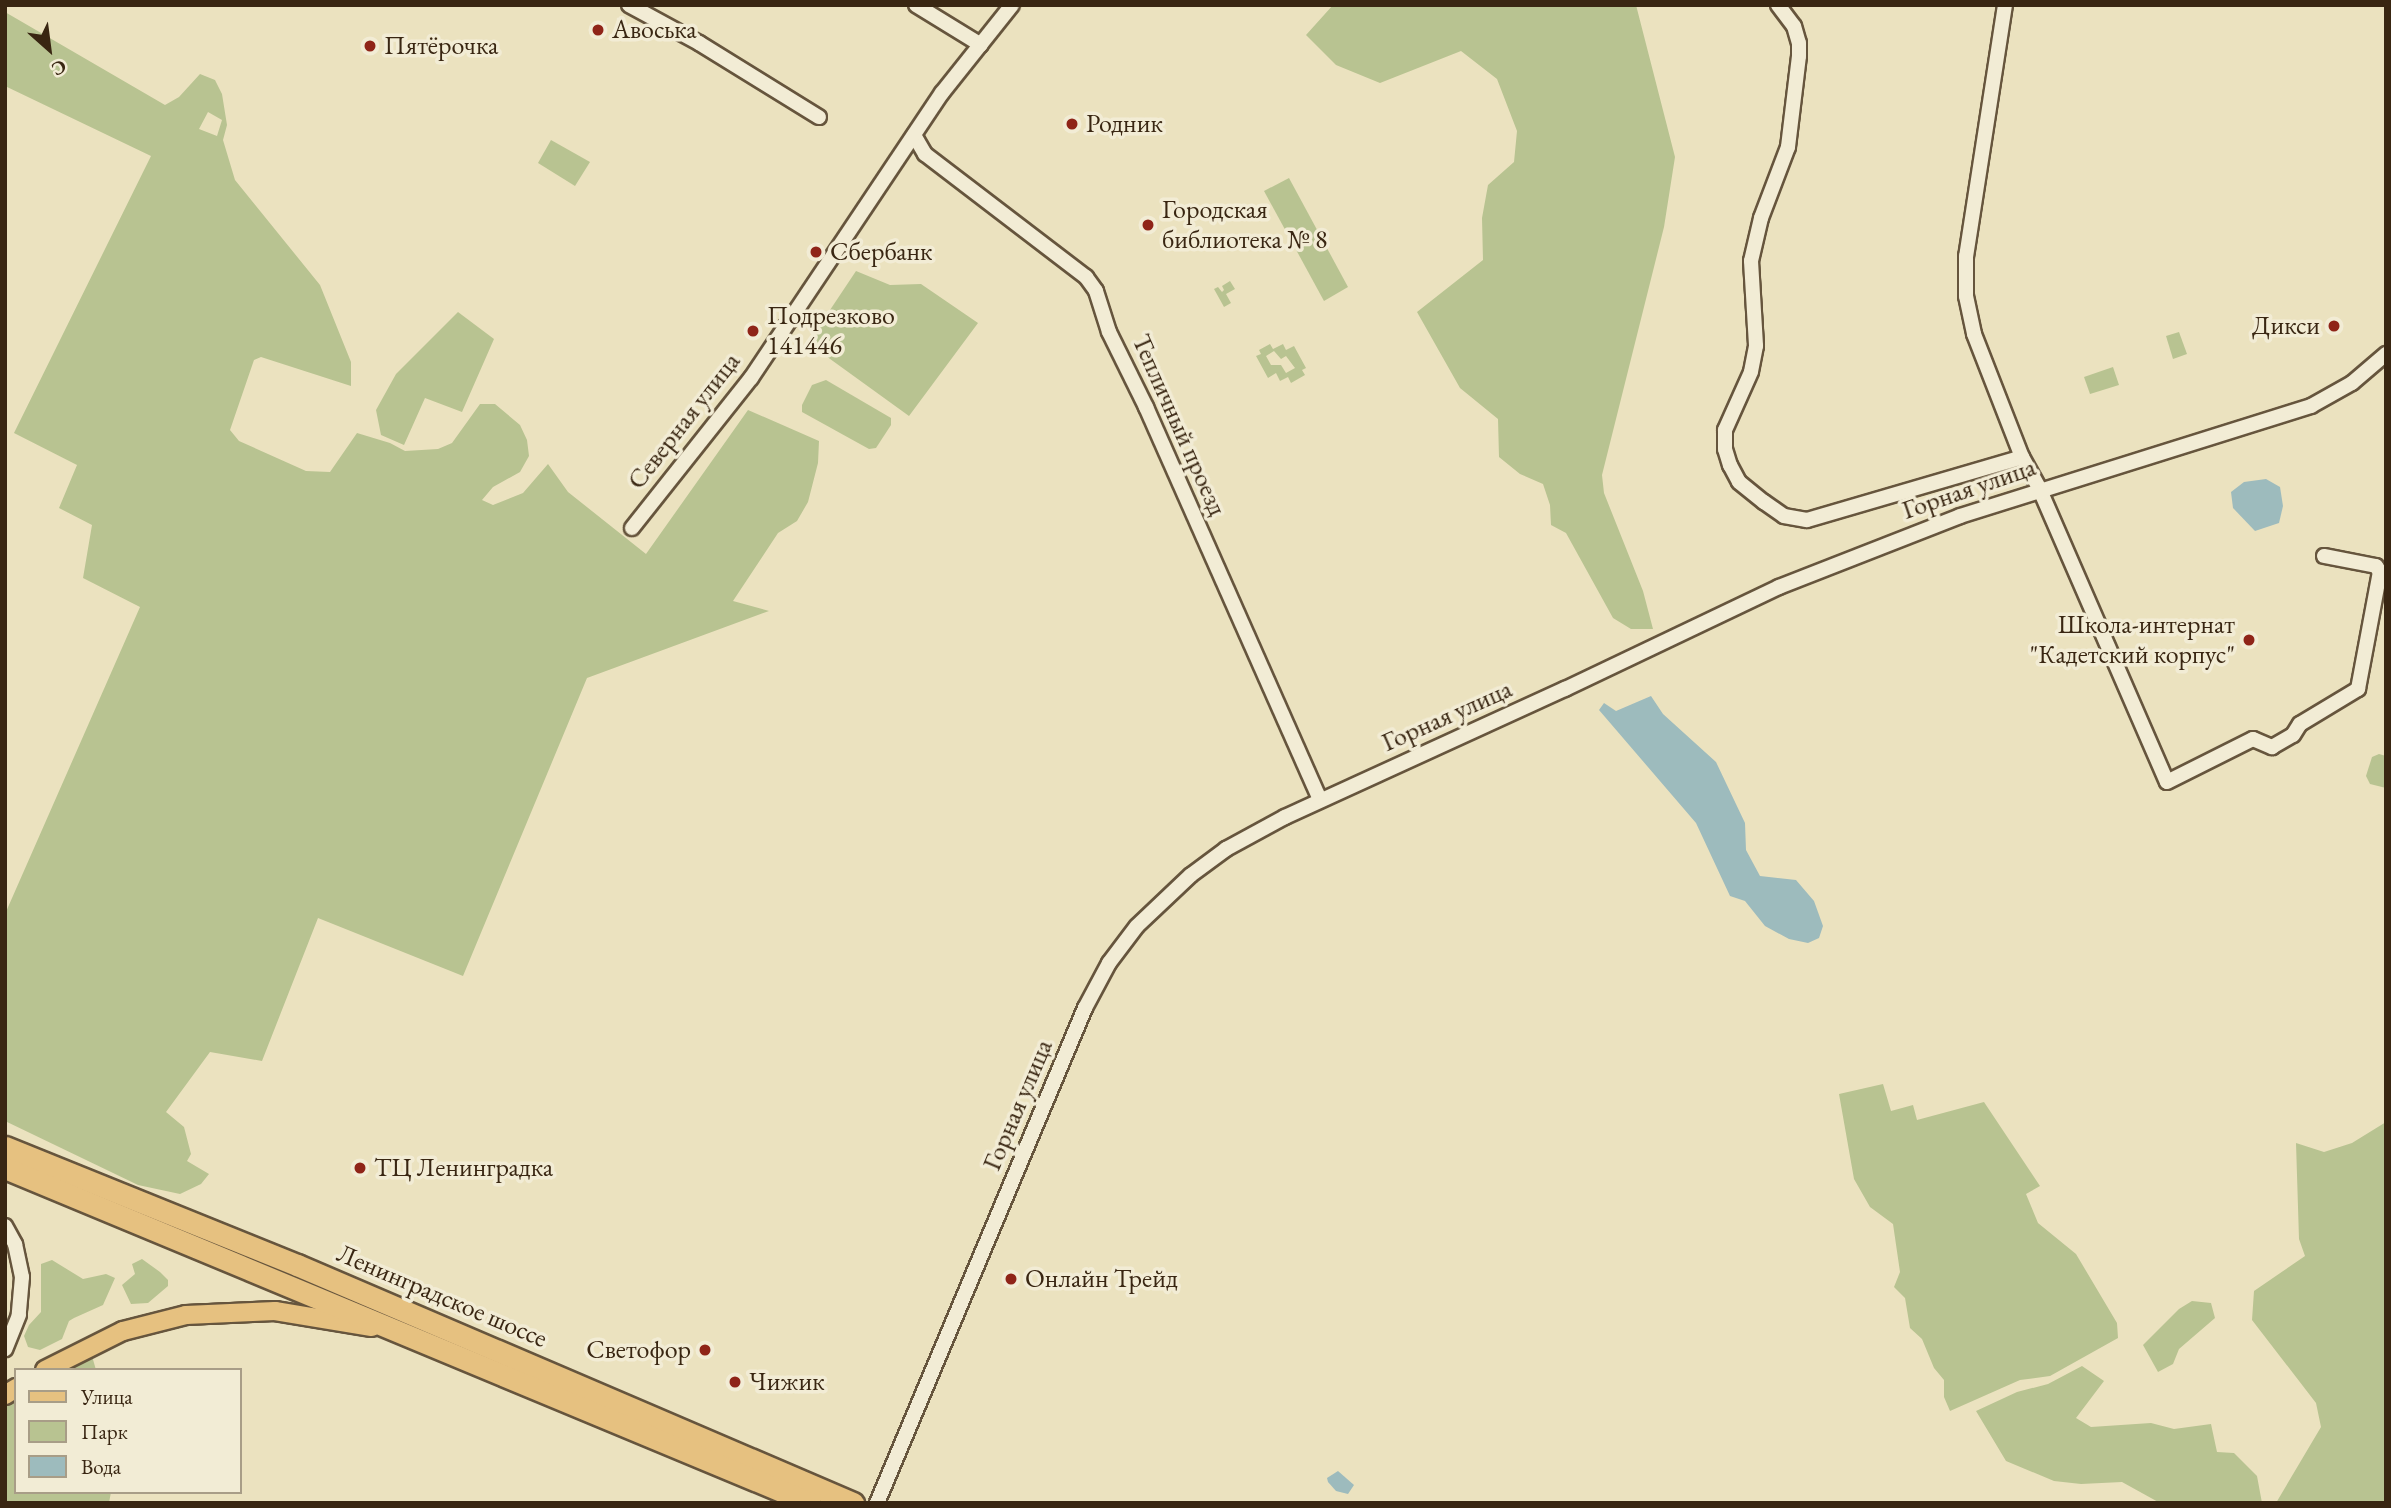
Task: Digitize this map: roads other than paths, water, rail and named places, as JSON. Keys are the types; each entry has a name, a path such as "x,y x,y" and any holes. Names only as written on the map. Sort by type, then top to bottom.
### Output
{"highway":[{"name":"Ленинградское шоссе","path":"5,1147 97,1184 810,1503"},
{"name":"Ленинградское шоссе","path":"5,1168 413,1325 853,1503"}],"main road":[{"path":"49,1368 122,1331 186,1315 275,1311 413,1325"}],"street":[{"path":"629,5 699,43 818,117"},
{"path":"916,5 981,45"},
{"name":"Северная улица","path":"632,528 751,378 914,135 1012,5"},
{"path":"1778,5 1794,26 1799,43 1799,56 1788,147 1761,218 1751,261 1756,346 1751,372 1725,430 1730,465 1739,482 1784,516 1807,520 2022,457"},
{"path":"2005,5 1966,256 1966,296 1978,345 2022,457 2040,489 2167,782 2253,739 2273,747 2293,735 2300,724 2358,689 2380,572 2376,566 2324,556"},
{"name":"Тепличный проезд","path":"914,135 925,155 1086,277 1096,291 1110,332 1146,407 1320,800"},
{"name":"Горная улица","path":"877,1503 1085,1007 1110,963 1142,921 1191,875 1226,849 1320,800 1553,695 1779,587 1960,516 2311,405 2380,368 2386,354"},
{"path":"5,1137 97,1184"},
{"path":"5,1226 20,1260 22,1277 19,1315 5,1349"}],"water":[{"path":"2266,479 2280,487 2283,506 2279,523 2255,531 2233,508 2231,492 2244,482"},
{"path":"1651,696 1663,714 1716,762 1745,823 1746,850 1760,876 1796,880 1814,901 1823,926 1819,938 1808,943 1789,939 1765,926 1745,901 1730,896 1696,823 1599,710 1604,703 1616,711"},
{"path":"1338,1471 1354,1485 1348,1494 1336,1491 1328,1482 1327,1478"}],"place":[{"name":"Авоська","path":"598,30"},
{"name":"Пятёрочка","path":"370,46"},
{"name":"Родник","path":"1072,124"},
{"name":"Городская библиотека № 8","path":"1148,225"},
{"name":"Сбербанк","path":"816,252"},
{"name":"Дикси","path":"2334,326"},
{"name":"Подрезково 141446","path":"753,331"},
{"name":"Школа-интернат \"Кадетский корпус\"","path":"2249,640"},
{"name":"ТЦ Ленинградка","path":"360,1168"},
{"name":"Онлайн Трейд","path":"1011,1279"},
{"name":"Светофор","path":"705,1350"},
{"name":"Чижик","path":"735,1382"}]}
